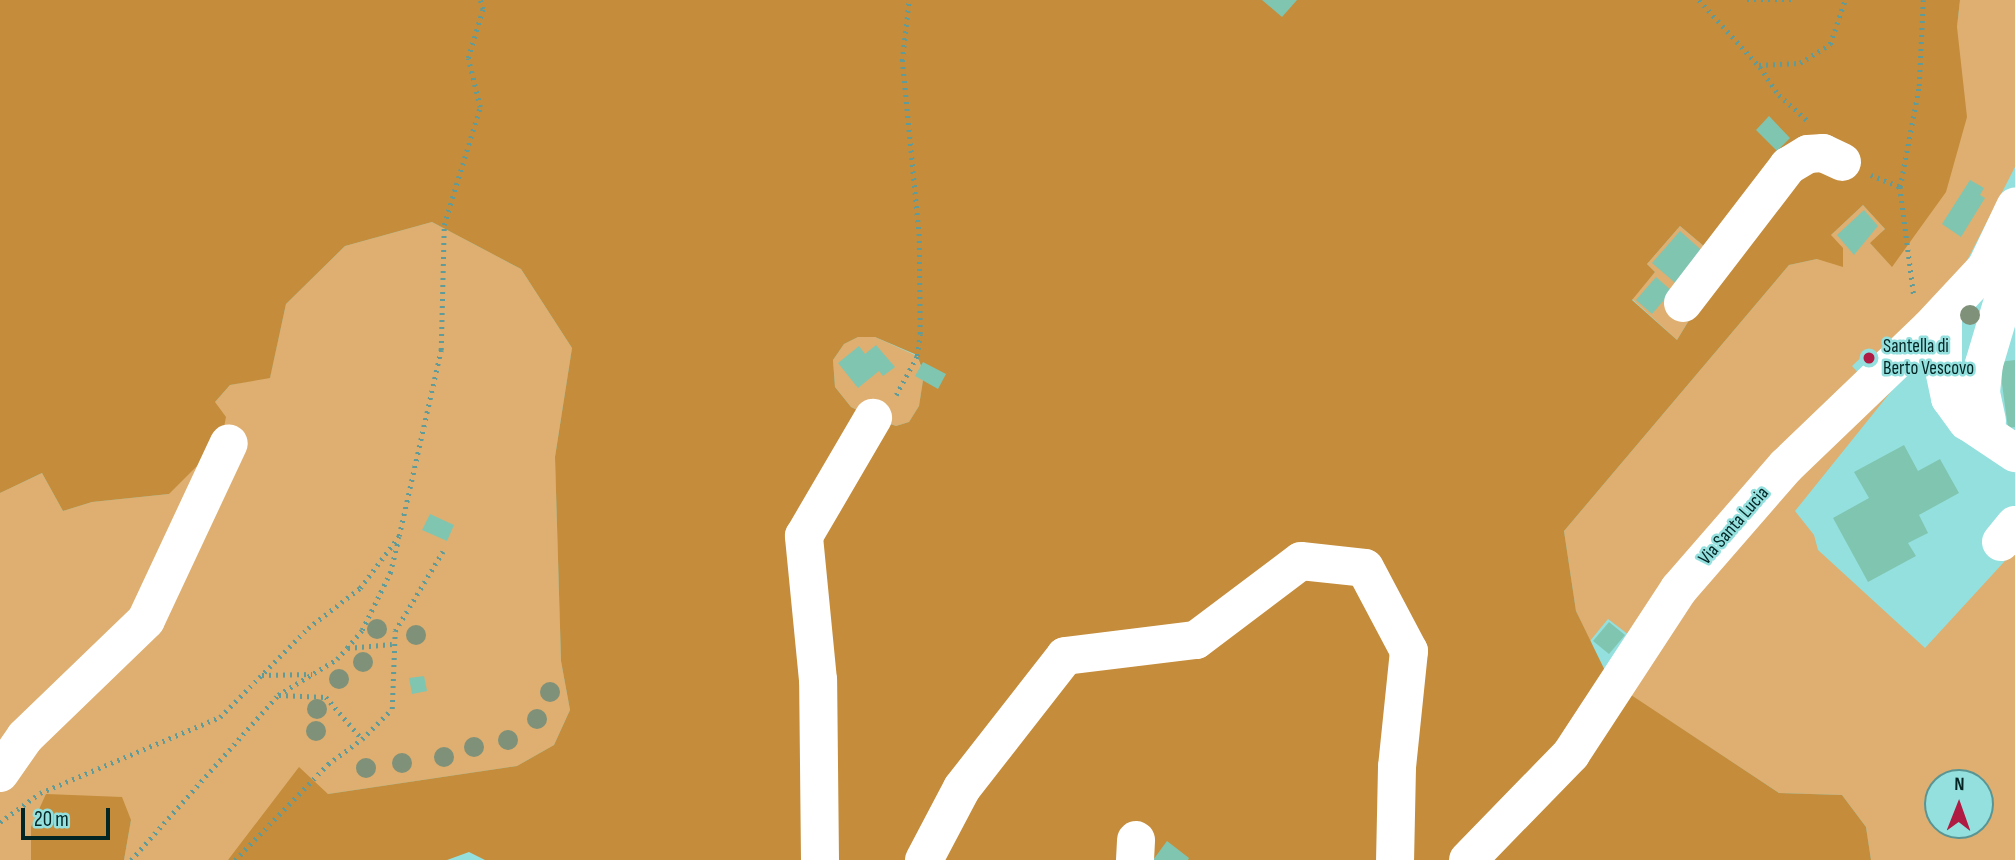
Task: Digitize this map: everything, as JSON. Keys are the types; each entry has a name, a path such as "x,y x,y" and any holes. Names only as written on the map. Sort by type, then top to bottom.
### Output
{"street":[{"path":"1683,303 1788,166 1808,154 1824,153 1842,162"},
{"name":"Via Santa Lucia","path":"1468,860 1571,754 1679,589 1759,497 1937,322 1986,268 2015,207"},
{"path":"1987,421 1981,392 1984,364 2015,260"},
{"path":"1937,322 1950,398 1967,421 2015,453"},
{"path":"820,860 818,680 804,536 873,418"},
{"path":"0,773 25,737 146,620 229,443"},
{"path":"924,860 962,788 1065,656 1196,640 1300,561 1365,568 1409,651 1397,767 1395,860"}],"path":[{"path":"131,860 278,695 313,674 347,648 362,630 390,573 441,350 444,225 480,107 468,58 483,9 480,0"},
{"path":"873,418 900,391 918,356 920,334 919,236 902,61 909,0"},
{"path":"1699,0 1759,65 1779,95 1812,124"},
{"path":"1746,0 1795,0"},
{"path":"1759,65 1800,63 1829,44 1845,0"},
{"path":"1923,0 1919,86 1900,187 1914,300 1937,322"},
{"path":"1842,162 1900,187"},
{"path":"0,822 40,793 220,717 307,628 360,588 399,536"},
{"path":"235,860 328,764 362,740 392,709 392,644 405,611 443,551"},
{"path":"347,648 392,644"},
{"path":"261,675 313,674"},
{"path":"278,695 326,697 362,740"}],"shaded area":[{"path":"0,0 1960,0 1957,27 1967,117 1946,192 1892,267 1870,243 1885,229 1863,205 1831,235 1843,248 1843,267 1817,259 1789,265 1564,531 1576,611 1610,681 1779,793 1842,795 1866,827 1871,860 485,860 469,852 447,860 228,860 299,767 328,794 517,766 554,745 570,710 561,661 555,457 572,348 521,269 432,222 345,246 286,304 270,378 230,385 215,402 226,417 221,442 169,494 92,502 63,511 42,473 0,493","holes":["1680,226 1724,263 1677,340 1632,300 1655,272 1647,264","858,337 875,337 917,355 924,374 919,406 909,422 896,426 873,418 851,407 835,387 833,360 844,344"]},
{"path":"1960,0 2015,0 2015,167 1955,284 1880,358 1870,349 1852,366 1862,377 1629,635 1608,619 1590,641 1576,611 1564,531 1789,265 1817,259 1831,235 1863,205 1885,229 1871,244 1892,266 1957,27"},
{"path":"432,222 521,269 572,348 555,457 561,661 570,710 554,745 517,766 328,794 321,791 228,860 124,860 131,820 31,827 31,860 0,860 0,493 42,473 63,511 92,502 169,494 215,402 230,385 270,377 286,304 345,246"},
{"path":"1680,226 1724,263 1677,340 1632,299 1655,272 1647,264"},
{"path":"858,337 875,337 917,356 924,375 919,406 909,422 896,426 873,418 851,407 835,387 833,360 844,344"},
{"path":"1918,358 1795,511 1814,535 1818,550 1925,648 2015,550 2015,860 1871,860 1866,827 1842,795 1779,793 1624,691 1737,543"},
{"path":"46,794 122,797 131,820 124,860 31,860 31,827"}],"building":[{"path":"1262,0 1297,0 1282,17"},
{"path":"1769,116 1790,138 1777,151 1756,130"},
{"path":"1970,180 1984,188 1980,195 1985,198 1961,237 1942,224"},
{"path":"1864,210 1878,226 1854,255 1837,235"},
{"path":"1680,231 1707,255 1680,287 1652,263"},
{"path":"1656,277 1672,291 1652,314 1636,300"},
{"path":"876,345 895,367 883,376 879,371 858,388 838,363 859,346 865,354"},
{"path":"2015,360 2015,427 2008,428 1999,362"},
{"path":"923,362 946,374 938,389 915,376"},
{"path":"1904,445 1918,471 1940,459 1959,493 1919,515 1928,533 1908,543 1916,556 1868,582 1833,518 1869,498 1854,472"},
{"path":"430,514 454,525 447,541 422,530"},
{"path":"1609,622 1625,635 1609,654 1593,641"},
{"path":"424,676 427,691 412,694 409,678"},
{"path":"1167,841 1189,858 1188,860 1153,860"}],"place":[{"name":"Santella di Berto Vescovo","path":"1869,358"}]}
